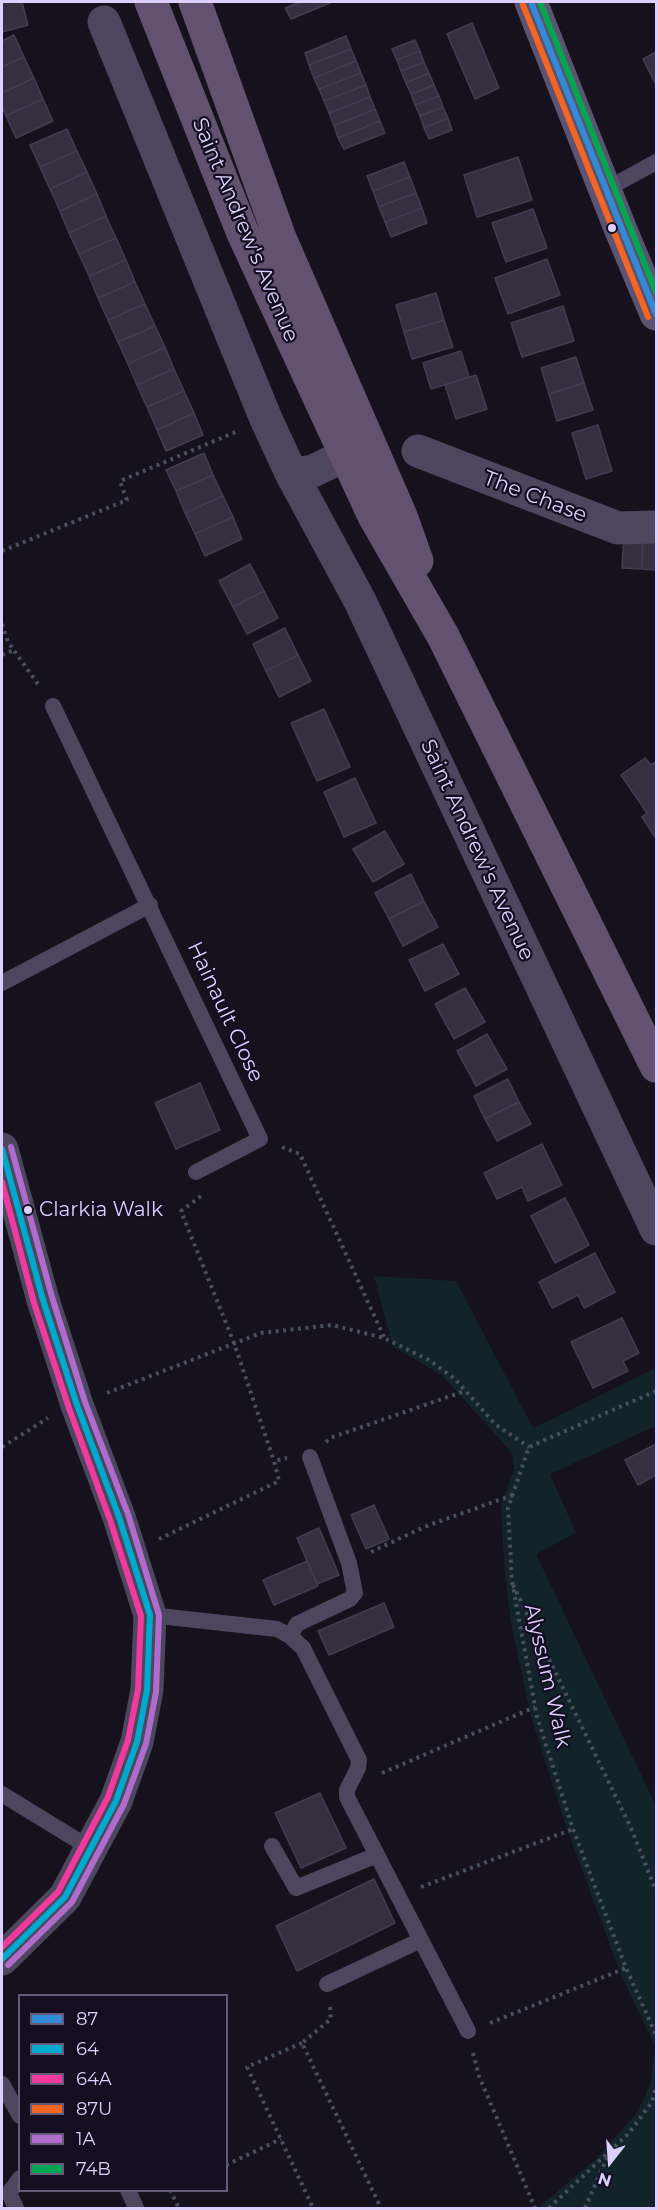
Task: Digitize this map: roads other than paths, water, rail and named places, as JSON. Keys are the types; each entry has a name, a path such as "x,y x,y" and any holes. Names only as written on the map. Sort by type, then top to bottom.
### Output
{"main road":[{"name":"Saint Andrew's Avenue","path":"151,2 242,231 374,516 443,636 657,1066"},
{"name":"Saint Andrew's Avenue","path":"195,2 295,272 401,516 443,636"},
{"name":"Saint Andrew's Avenue","path":"295,272 301,325 350,437 352,447 346,455"}],"street":[{"path":"531,2 657,314"},
{"name":"Saint Andrew's Avenue","path":"104,22 266,419 292,475 360,601 657,1228"},
{"name":"The Chase","path":"418,451 618,528 657,527"},
{"path":"292,475 313,471 346,455"},
{"path":"2,1149 6,1188 77,1405 129,1549 150,1615 147,1690 137,1742 116,1801 65,1897 2,1959"}],"lane":[{"path":"605,190 657,162"},
{"name":"Hainault Close","path":"53,706 260,1138 196,1172"},
{"path":"2,983 150,905"},
{"path":"290,1636 297,1624 350,1599 355,1593 349,1563 310,1457"},
{"path":"150,1615 260,1625 277,1629 290,1636 303,1648 359,1760 358,1768 346,1790 346,1797 468,2031"},
{"path":"2,1794 90,1848"},
{"path":"272,1846 296,1888 377,1855"},
{"path":"327,1984 421,1940"},
{"path":"2,2084 18,2112"},
{"path":"16,2208 9,2193 18,2181"},
{"path":"129,2192 136,2208"}],"place":[{"name":"Clarkia Walk","path":"28,1210"}]}
